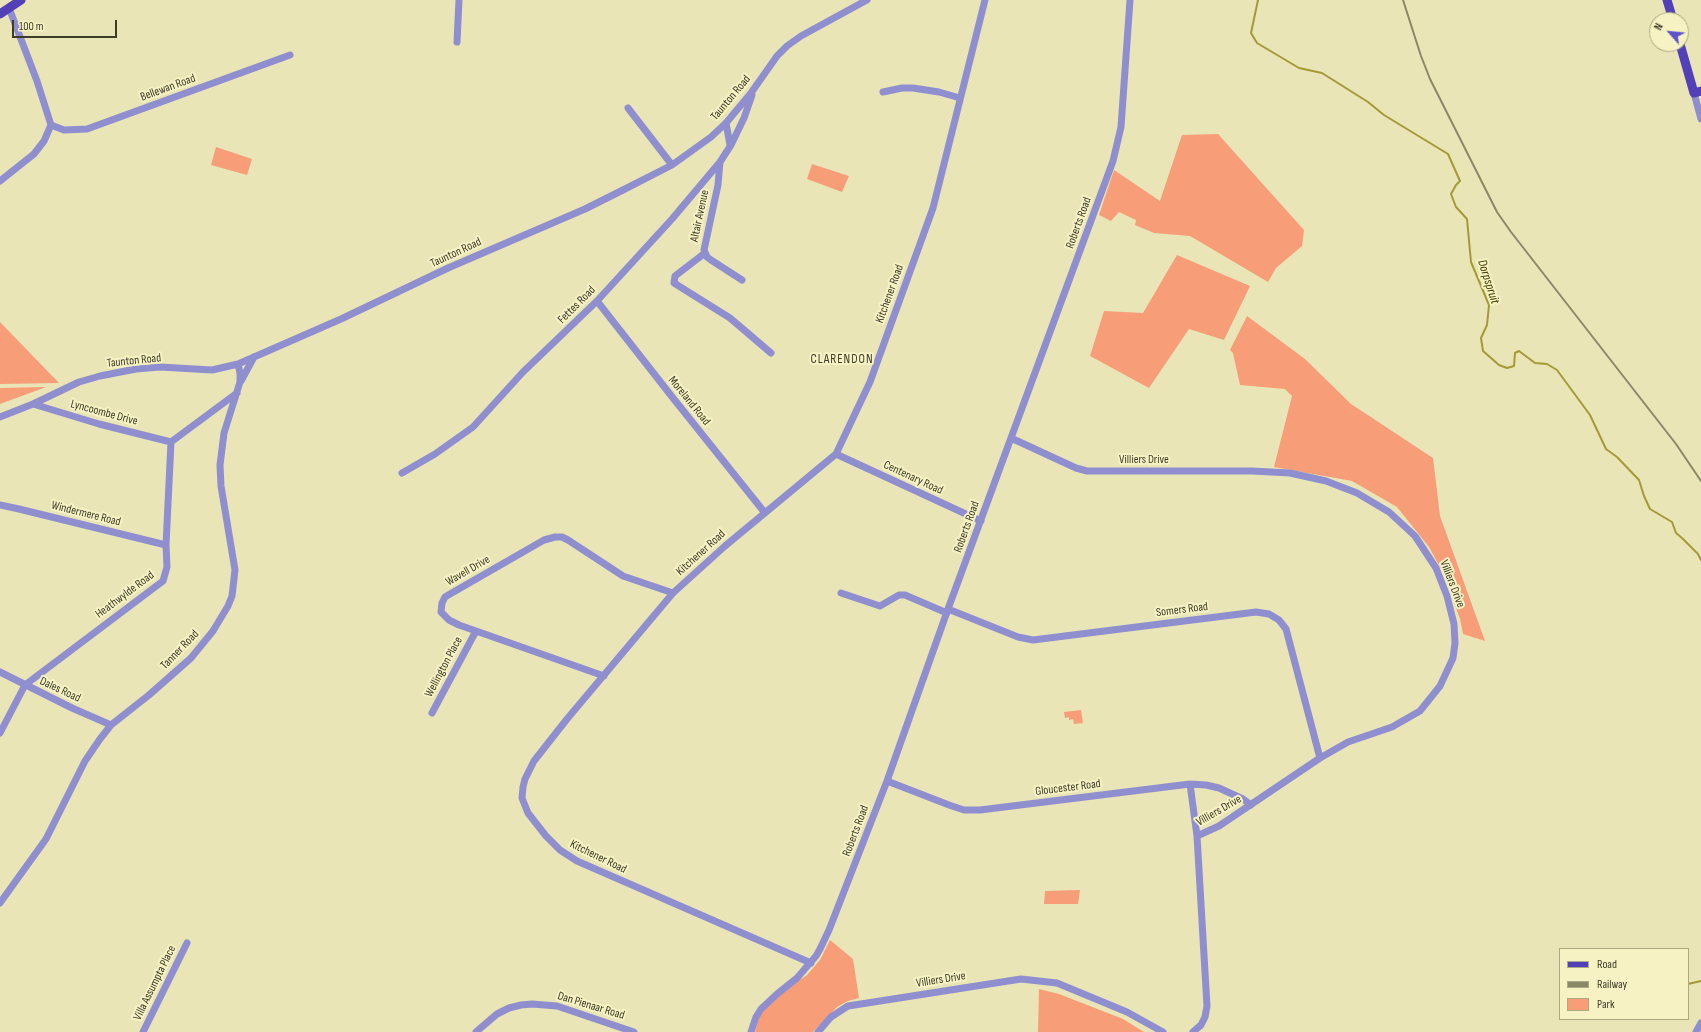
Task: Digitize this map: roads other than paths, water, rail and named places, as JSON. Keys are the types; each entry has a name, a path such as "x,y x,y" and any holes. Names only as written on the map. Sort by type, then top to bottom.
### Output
{"main road":[{"path":"0,14 21,0"},
{"path":"1667,0 1671,12"},
{"path":"1683,52 1698,92"}],"street":[{"path":"457,42 459,0"},
{"name":"Taunton Road","path":"0,418 79,382 118,372 160,367 212,370 238,364 487,250 585,209 672,165 711,137 726,123 787,46 801,36 867,0"},
{"name":"Kitchener Road","path":"811,963 577,861 560,850 546,836 528,813 522,798 523,787 525,779 534,761 567,719 673,593 725,546 836,454 870,382 933,208 985,0"},
{"name":"Roberts Road","path":"751,1032 756,1017 761,1009 797,978 816,956 829,930 887,781 1113,162 1121,127 1130,0"},
{"path":"0,181 34,154 44,141 51,125 37,81 10,8"},
{"name":"Bellewan Road","path":"51,125 64,130 74,131 86,129 290,55"},
{"path":"883,92 902,88 913,88 939,92 960,98"},
{"name":"Fettes Road","path":"402,473 435,454 473,427 523,372 597,301 672,219 720,162 744,118 754,89"},
{"path":"1698,92 1701,118"},
{"path":"628,108 672,165"},
{"path":"726,123 730,145"},
{"name":"Altair Avenue","path":"720,162 718,185 705,245 705,253 711,260 742,280"},
{"path":"705,253 675,276 674,283 730,318 771,353"},
{"name":"Moreland Road","path":"597,301 765,513"},
{"path":"240,382 254,357"},
{"name":"Tanner Road","path":"0,903 46,839 85,761 112,725 191,658 213,631 232,596 235,570 221,486 220,465 224,433 240,382 238,364"},
{"path":"171,442 237,392"},
{"name":"Lyncoombe Drive","path":"33,404 98,424 171,442"},
{"name":"Villiers Drive","path":"1011,438 1076,468 1087,471 1252,471 1290,473 1326,481 1358,493 1389,512 1416,536 1436,568 1447,596 1454,624 1455,643 1453,658 1440,686 1420,711 1392,727 1348,742 1320,758 1219,826 1197,836"},
{"name":"Heathwylde Road","path":"0,733 25,686 101,627 161,584 166,575 171,442"},
{"name":"Centenary Road","path":"836,454 981,521"},
{"name":"Windermere Road","path":"0,506 19,509 166,545"},
{"name":"Wavell Drive","path":"604,676 459,625 444,616 441,612 441,607 445,597 544,540 555,537 562,537 568,540 622,576 673,593"},
{"name":"Somers Road","path":"841,593 880,606 899,595 905,595 1018,637 1033,640 1256,612 1270,614 1279,620 1286,629 1320,758"},
{"name":"Wellington Place","path":"432,713 476,630"},
{"name":"Dales Road","path":"0,672 25,686 112,725"},
{"name":"Gloucester Road","path":"887,781 964,810 988,809 1190,784 1219,788 1243,799 1251,805"},
{"name":"Villiers Drive","path":"1190,784 1197,836 1207,1006 1205,1017 1201,1025 1194,1032"},
{"path":"0,890 9,890"},
{"name":"Villa Assumpta Place","path":"143,1032 187,943"},
{"name":"Villiers Drive","path":"818,1032 831,1017 848,1006 1021,979 1057,983 1126,1012 1163,1032"},
{"name":"Dan Pienaar Road","path":"476,1032 497,1014 508,1008 532,1004 557,1006 634,1032"},
{"path":"1696,1032 1701,1023"}],"waterway":[{"name":"Dorpspruit","path":"1258,0 1251,33 1257,43 1299,68 1322,73 1368,102 1384,115 1448,154 1460,181 1451,194 1456,207 1467,219 1471,262 1489,305 1487,325 1481,338 1483,351 1499,365 1507,368 1514,366 1515,353 1519,351 1535,363 1547,364 1557,370 1590,415 1606,449 1617,457 1639,480 1650,509 1672,522 1676,533 1698,554 1701,560"},
{"name":"Dorpspruit","path":"1689,984 1701,981"}],"railway":[{"path":"1403,0 1430,79 1497,212 1676,444 1701,481"}],"district":[{"name":"CLARENDON","path":"842,360"}]}
